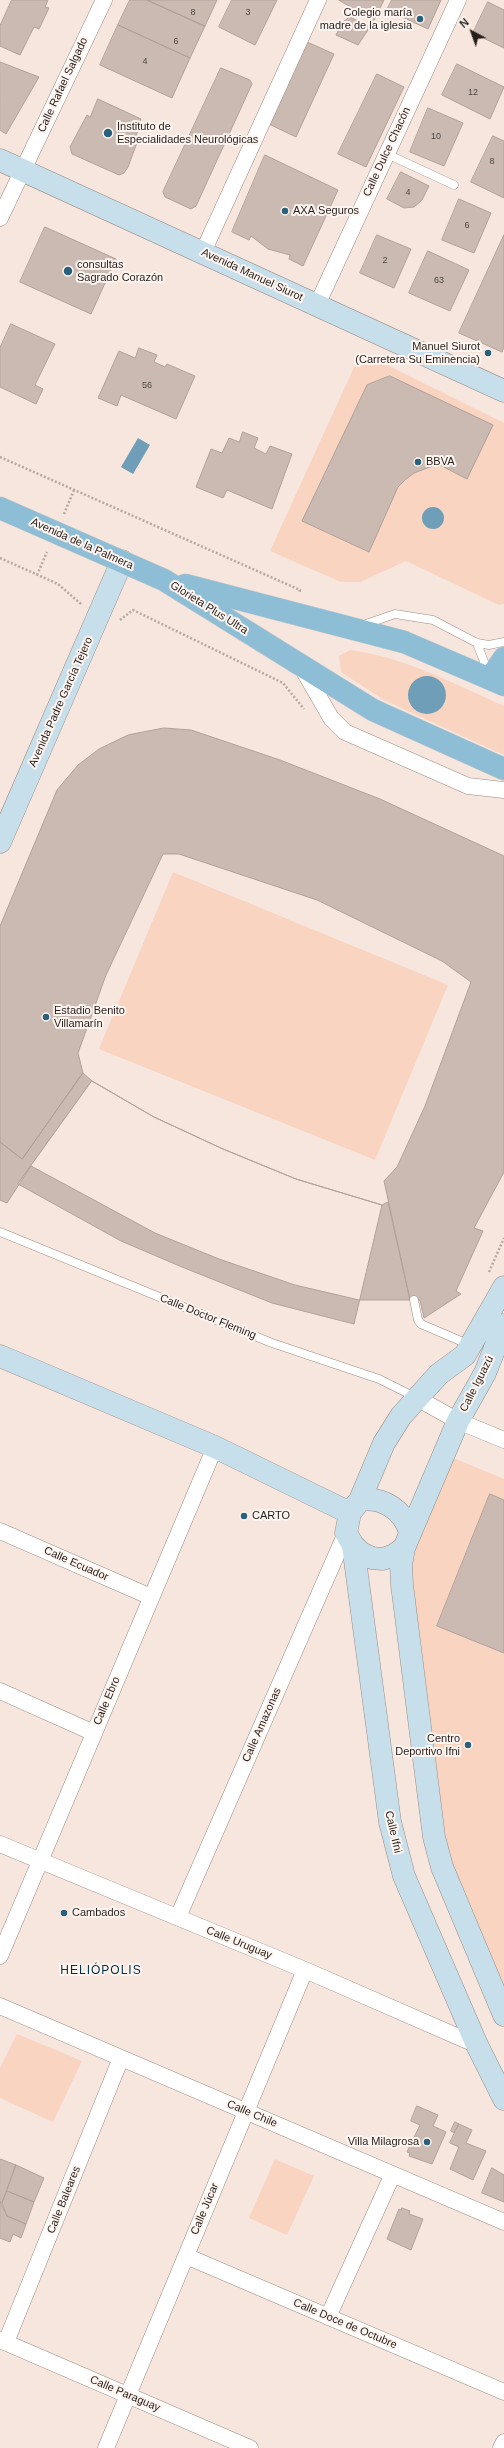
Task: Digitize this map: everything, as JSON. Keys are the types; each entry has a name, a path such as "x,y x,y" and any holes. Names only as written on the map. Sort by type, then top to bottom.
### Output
{"main road":[{"name":"Avenida Manuel Siurot","path":"0,160 503,388"},
{"name":"Avenida de la Palmera","path":"0,508 164,580"},
{"name":"Avenida Padre García Tejero","path":"0,842 122,561"},
{"name":"Glorieta Plus Ultra","path":"164,580 404,642 497,681"},
{"name":"Glorieta Plus Ultra","path":"164,580 373,710 504,769"},
{"path":"497,681 504,658"},
{"name":"Calle Iguazú","path":"352,1523 384,1443 400,1416 439,1374 465,1355 482,1322 504,1287"},
{"name":"Calle Iguazú","path":"407,1540 458,1421 485,1373 504,1325"},
{"path":"0,1356 215,1447 352,1523 366,1556 378,1559 389,1558 407,1540"},
{"path":"352,1523 377,1500 394,1508 403,1516 407,1540 401,1565 403,1592 434,1837 448,1881 504,2015"},
{"name":"Calle Ifni","path":"352,1523 390,1822 404,1876 477,2045 504,2099"}],"street":[{"name":"Calle Rafael Salgado","path":"0,218 104,0"},
{"path":"203,252 318,0"},
{"name":"Calle Dulce Chacón","path":"317,305 458,0"},
{"path":"300,665 331,718 345,732 468,786 504,790"},
{"path":"416,1398 458,1421 504,1440"},
{"name":"Calle Ebro","path":"0,1956 215,1447"},
{"name":"Calle Amazonas","path":"178,1917 352,1523"},
{"name":"Calle Ecuador","path":"0,1531 152,1598"},
{"path":"0,1691 94,1733"},
{"name":"Calle Uruguay","path":"0,1844 305,1970 477,2045"},
{"name":"Calle Júcar","path":"106,2448 305,1970"},
{"name":"Calle Chile","path":"0,2006 392,2176 504,2222"},
{"name":"Calle Baleares","path":"3,2341 121,2058"},
{"path":"328,2316 392,2176"},
{"name":"Calle Doce de Octubre","path":"186,2256 504,2392"},
{"name":"Calle Paraguay","path":"3,2341 250,2448"},
{"path":"502,2448 504,2442"}],"lane":[{"path":"387,154 454,185"},
{"path":"352,629 394,614 433,620 477,643 489,645 504,642"},
{"path":"477,643 497,681"},
{"name":"Calle Doctor Fleming","path":"0,1232 265,1340 379,1379 416,1398"},
{"path":"414,1300 418,1320 421,1324 471,1345"}],"path":[{"path":"0,457 300,590 296,597"},
{"path":"0,558 58,584 78,603 86,607"}],"shaded area":[{"path":"361,352 504,423 504,604 499,605 406,561 360,582 341,582 270,551"},
{"path":"350,650 410,665 448,680 504,706 504,755 384,700 341,672 339,656"},
{"name":"Estadio Benito Villamarín","path":"173,872 448,985 375,1160 99,1049"},
{"name":"Centro Deportivo Ifni","path":"451,1457 504,1479 504,1993 447,1858 410,1562"},
{"path":"17,2034 82,2061 53,2122 0,2098 0,2068"},
{"path":"275,2159 314,2176 287,2235 249,2218"}],"water":[{"path":"138,438 150,445 133,474 121,467"},
{"path":"433,507 437,508 443,514 443,522 437,528 433,529 429,528 423,522 422,518 423,514 429,508"},
{"path":"423,676 431,676 441,681 445,688 445,702 441,709 431,714 423,714 413,709 411,706 408,699 408,691 413,681 416,679"}],"building":[{"path":"12,0 48,0 45,7 49,8 39,29 34,27 20,55 0,46 0,26"},
{"path":"130,0 147,0 205,26 190,58 118,25"},
{"path":"147,0 217,0 205,26"},
{"path":"232,0 277,0 255,45 219,27"},
{"path":"339,0 384,0 374,20"},
{"name":"Colegio maría madre de la iglesia","path":"392,0 441,0 428,29 387,10"},
{"path":"488,2 504,10 504,48 473,33"},
{"path":"350,17 370,27 358,45 336,35 342,23"},
{"path":"118,25 190,58 172,98 100,65"},
{"path":"307,42 334,54 296,137 269,124"},
{"path":"0,62 39,77 6,134 0,130"},
{"path":"457,64 504,87 490,119 442,95"},
{"path":"221,68 250,80 252,84 196,206 191,209 165,197 163,192"},
{"path":"377,74 404,87 366,167 338,154"},
{"name":"Instituto de Especialidades Neurológicas","path":"98,99 141,119 137,127 139,128 135,138 138,140 128,167 124,173 119,175 72,154 70,147 87,115 90,117"},
{"path":"428,108 463,123 444,166 410,152"},
{"path":"493,136 504,141 504,198 471,182"},
{"name":"AXA Seguros","path":"265,155 338,190 303,266 289,259 290,255 268,249 251,236 249,240 232,232"},
{"path":"401,172 429,186 422,200 414,207 404,208 387,199"},
{"path":"459,199 491,213 474,253 442,240"},
{"name":"consultas Sagrado Corazón","path":"45,227 116,259 91,314 20,282"},
{"path":"377,235 411,249 394,288 360,273"},
{"path":"504,235 504,347 502,352 459,333"},
{"path":"428,251 469,270 450,311 409,293"},
{"path":"11,324 55,344 35,385 43,389 36,404 0,387 0,348"},
{"path":"139,348 157,355 154,362 165,367 167,364 195,376 176,419 121,395 117,406 98,398 119,351 135,358"},
{"name":"BBVA","path":"390,376 493,425 467,479 438,464 414,473 398,487 369,552 302,521 367,385"},
{"path":"243,432 258,438 254,448 266,454 270,446 292,454 272,509 227,490 223,498 196,487 211,449 222,453 229,438 239,442"},
{"name":"Estadio Benito Villamarín","path":"164,728 191,730 280,760 380,799 504,856 504,1172 474,1228 483,1231 456,1291 461,1294 424,1318 420,1300 410,1300 384,1181 397,1167 425,1106 471,982 442,961 317,900 179,854 163,854 106,975 78,1053 83,1073 22,1159 0,1142 0,926 57,790 78,765 99,749 128,735"},
{"path":"83,1073 92,1081 154,1117 223,1149 296,1179 382,1205 388,1202 410,1300 359,1300 295,1285 219,1259 155,1233 31,1166 7,1203 0,1200 0,1142 22,1159"},
{"path":"92,1081 154,1117 223,1149 296,1179 382,1205 354,1324 272,1303 182,1267 121,1241 18,1184"},
{"path":"490,1494 504,1500 504,1653 437,1626"},
{"name":"Villa Milagrosa","path":"417,2106 438,2115 433,2126 446,2132 432,2164 409,2156 410,2153 407,2152 420,2125 411,2121"},
{"path":"455,2122 459,2124 454,2133 451,2131"},
{"path":"459,2124 472,2130 466,2143 486,2151 473,2180 450,2169 459,2147 450,2143"},
{"path":"0,2159 16,2165 2,2203 0,2202"},
{"path":"16,2165 44,2178 34,2202 7,2191"},
{"path":"492,2168 504,2175 504,2202 482,2193"},
{"path":"7,2191 34,2202 26,2224 7,2216 2,2203"},
{"path":"0,2202 7,2216 26,2224 21,2238 13,2234 10,2242 0,2238"},
{"path":"402,2208 410,2211 409,2214 423,2219 411,2250 387,2239 399,2209 401,2210"}],"place":[{"name":"Colegio maría madre de la iglesia","path":"420,19"},
{"name":"Instituto de Especialidades Neurológicas","path":"108,133"},
{"name":"AXA Seguros","path":"285,211"},
{"name":"consultas Sagrado Corazón","path":"68,271"},
{"name":"Manuel Siurot (Carretera Su Eminencia)","path":"488,353"},
{"name":"BBVA","path":"418,462"},
{"name":"Estadio Benito Villamarín","path":"46,1017"},
{"name":"CARTO","path":"244,1516"},
{"name":"Centro Deportivo Ifni","path":"468,1745"},
{"name":"Cambados","path":"64,1913"},
{"name":"Villa Milagrosa","path":"427,2142"}],"district":[{"name":"HELIÓPOLIS","path":"101,1971"}]}
